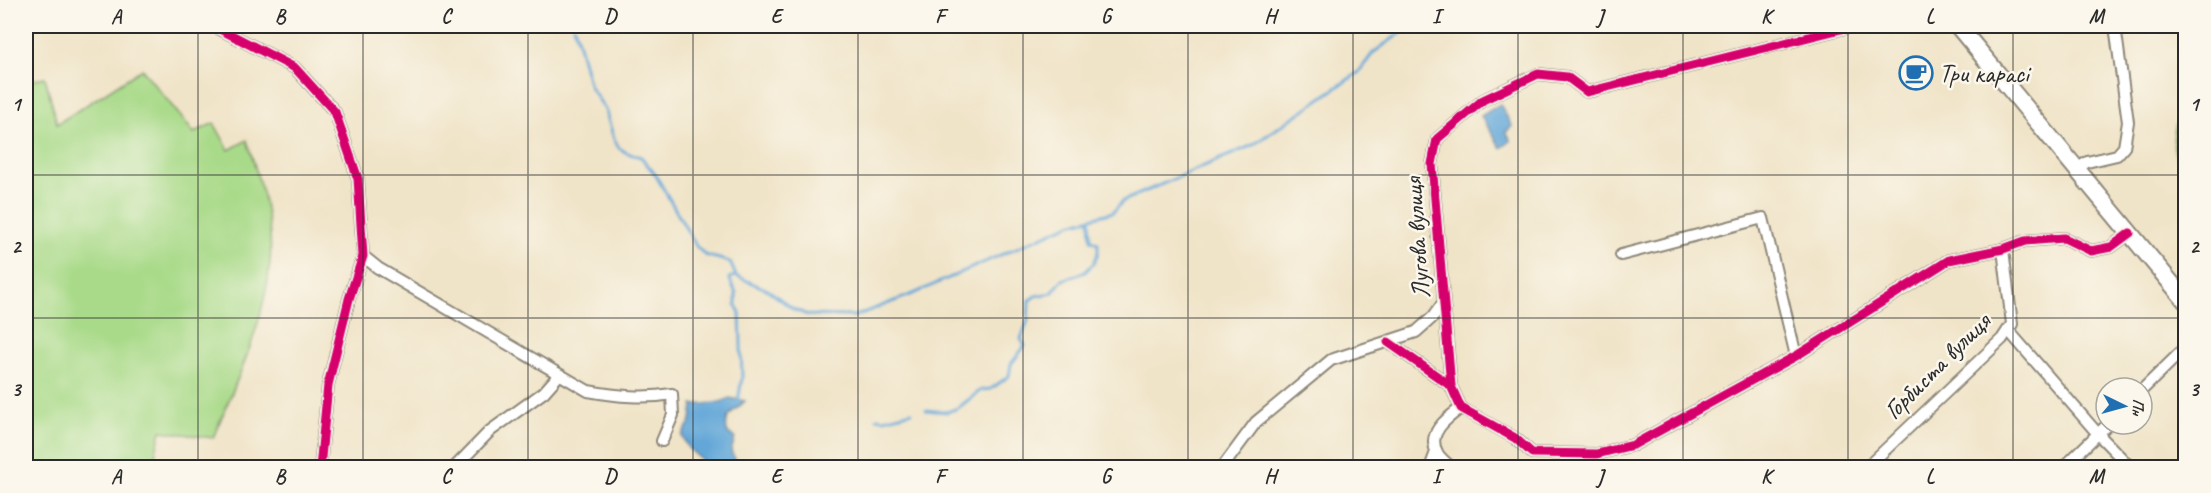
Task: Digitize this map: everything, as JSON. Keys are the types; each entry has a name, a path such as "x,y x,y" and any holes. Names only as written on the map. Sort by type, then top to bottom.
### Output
{"main road":[{"path":"1958,26 2186,302"}],"street":[{"path":"214,26 295,68 335,112 358,179 363,256 349,299 328,385 320,468"},
{"name":"Лугова вулиця","path":"1451,386 1432,164 1437,139 1483,100 1538,74 1567,78 1587,92 1852,26"},
{"path":"2077,169 2087,162 2117,155 2124,147 2128,122 2115,26"},
{"path":"1621,255 1762,218 1796,356"},
{"path":"1388,342 1451,386 1461,408 1515,438 1532,453 1597,454 1633,446 1796,356 1949,260 2003,249 2025,241 2064,238 2091,251 2111,247 2130,233"},
{"name":"Горбиста вулиця","path":"1866,468 2002,339 2012,324 2003,249"},
{"path":"363,256 378,268 588,391 623,396 654,397 672,394 673,415 662,441"},
{"path":"1222,468 1256,422 1331,360 1416,332 1433,317 1443,303"},
{"path":"2008,330 2094,429"},
{"path":"2154,378 2186,347"},
{"path":"454,468 490,431 543,392 559,375"},
{"path":"1430,468 1437,452 1435,434 1443,421 1461,408"},
{"path":"2063,468 2096,436"},
{"path":"2100,436 2131,468"},
{"path":"1437,452 1452,468"}],"green space":[{"path":"142,69 194,133 214,123 229,150 247,140 264,200 271,247 267,285 256,330 213,438 161,431 152,467 26,467 26,82 45,77 57,124"},
{"path":"2185,102 2185,174 2175,154 2174,138 2178,117"}],"water":[{"path":"1500,104 1512,126 1506,132 1511,141 1501,148 1481,116"},
{"path":"729,398 745,401 730,414 726,425 727,432 735,438 731,451 739,467 710,467 688,448 682,436 691,420 693,405 717,403"}],"waterway":[{"path":"574,26 590,87 605,109 614,139 619,148 641,157 655,174 696,246 705,255 730,262 736,276 768,290 793,309 808,315 855,316 913,294 1070,224 1113,212 1123,201 1253,145 1359,72 1373,53 1410,26"},
{"path":"926,410 947,412 958,408 981,390 991,389 1009,376 1011,364 1025,346 1021,339 1028,320 1029,301 1035,296 1052,293 1062,280 1085,272 1093,264 1098,253 1098,243 1091,240 1090,219"},
{"path":"736,276 729,278 736,293 736,305 740,313 742,378 738,401"},
{"path":"877,418 884,419 912,412"}],"cycle path":[{"path":"214,26 295,68 335,112 358,179 363,256 349,299 328,385 320,468"},
{"path":"1451,386 1432,164 1437,139 1483,100 1538,74 1567,77 1587,92 1853,26"},
{"path":"1388,342 1451,386 1461,408 1515,438 1532,453 1597,454 1633,445 1796,356 1949,260 2003,249 2025,241 2064,238 2091,251 2111,247 2130,233"}],"place":[{"name":"Три карасі","path":"1916,73"}]}
